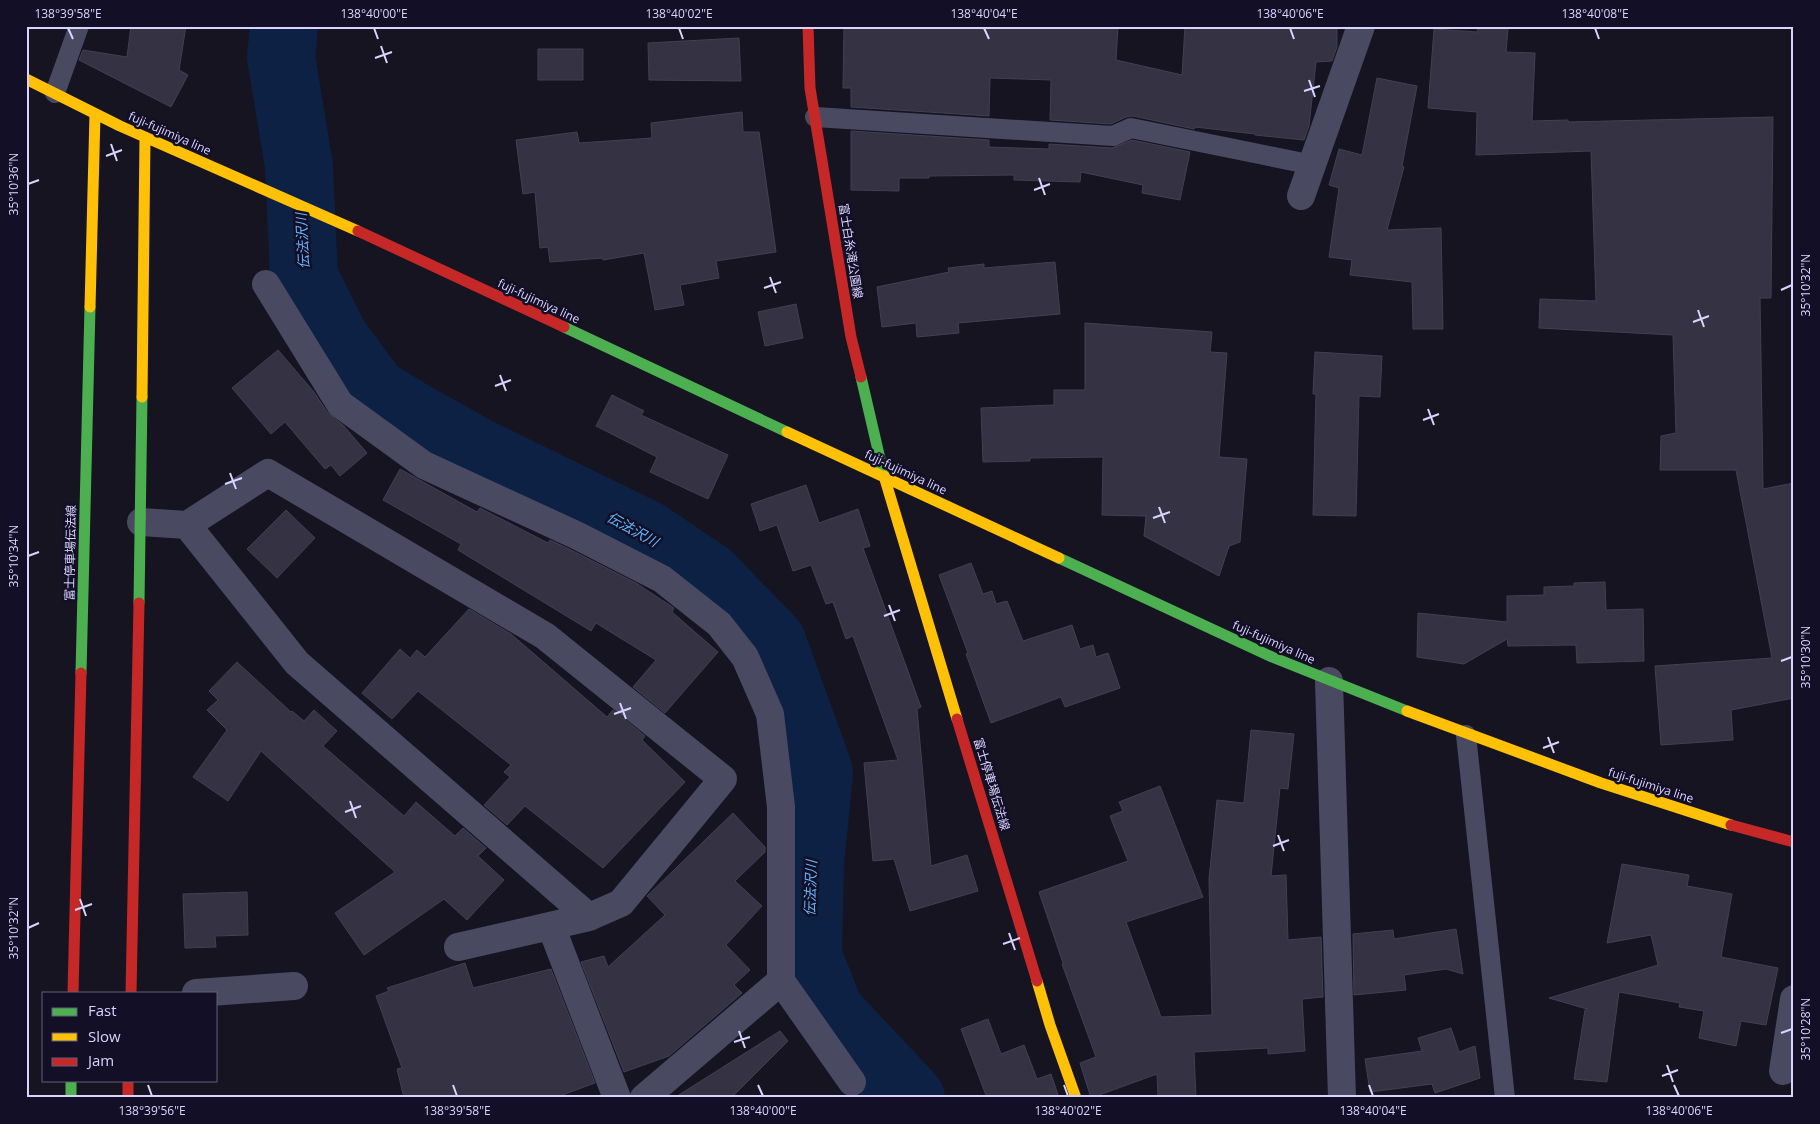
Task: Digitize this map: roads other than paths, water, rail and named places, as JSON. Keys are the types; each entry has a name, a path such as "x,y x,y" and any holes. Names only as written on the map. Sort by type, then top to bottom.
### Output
{"main road":[{"name":"富士白糸滝公園線","path":"808,26 810,88 851,337 884,476"},
{"name":"fuji-fujimiya line","path":"26,79 145,138 381,241 1272,657 1466,734 1642,798 1794,842"},
{"name":"富士停車場伝法線","path":"73,992 95,114"},
{"path":"131,992 141,522 145,138"},
{"name":"富士停車場伝法線","path":"884,476 1050,1025 1076,1098"},
{"path":"71,1082 71,1098"},
{"path":"128,1082 128,1098"}],"street":[{"path":"1301,196 1361,26"},
{"path":"266,284 340,404 424,465 576,535 662,579 719,624 745,657 770,714 781,807 781,981 852,1082"},
{"path":"141,522 187,525 268,473 545,636 723,779 620,903 589,917 458,947"},
{"path":"187,525 297,663 589,917"},
{"path":"1329,681 1342,1098"},
{"path":"551,926 618,1098"},
{"path":"644,1098 781,981"},
{"path":"210,992 294,986"},
{"path":"1783,1071 1794,999"}],"lane":[{"path":"55,93 79,26"},
{"path":"815,117 1113,136 1132,128 1313,165"},
{"path":"1466,734 1504,1098"}],"waterway":[{"name":"伝法沢川","path":"284,26 281,57 299,166 304,277 335,339 374,392 478,452 646,534 708,576 772,642 819,772 810,864 808,956 830,1012 911,1098"}]}
